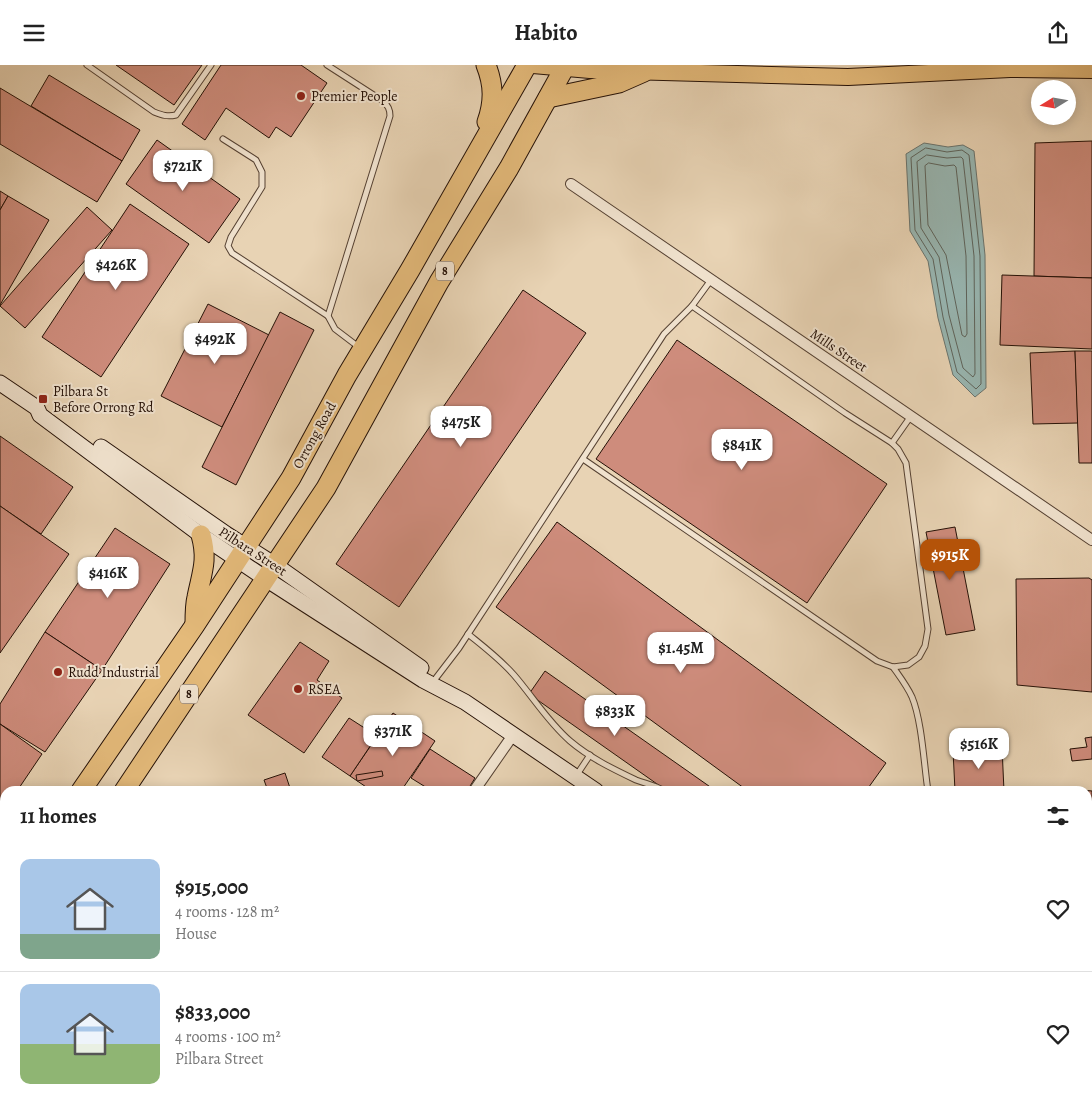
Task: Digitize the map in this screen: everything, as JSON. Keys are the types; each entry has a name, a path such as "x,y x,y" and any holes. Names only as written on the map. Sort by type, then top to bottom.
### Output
{"highway":[{"path":"479,147 490,113 493,94 491,78 486,65"},
{"name":"Orrong Road","path":"84,786 195,625 291,478 362,350 527,65"},
{"name":"8","path":"127,786 326,488 438,282 509,168 565,67"},
{"path":"548,98 573,91 619,83 644,72"},
{"path":"195,625 196,598 205,558 205,549 201,535"}],"main road":[{"path":"533,65 644,72 1092,70"},
{"name":"Pilbara Street","path":"0,383 37,408 40,415 201,535 243,553"},
{"name":"Pilbara Street","path":"37,408 45,408 243,553 422,680 464,702 589,786"},
{"name":"Pilbara Street","path":"270,572 436,678 464,702"}],"street":[{"name":"Mills Street","path":"571,184 1092,540"},
{"path":"477,786 513,735"}],"lane":[{"path":"87,65 154,112 163,116 170,116 176,115 211,65"},
{"path":"327,65 383,101 390,111 328,316"},
{"path":"223,139 256,160 262,172 262,187 230,237 228,246 232,253 328,316 335,329 362,350"},
{"path":"436,678 468,634 664,334 692,306 712,280"},
{"path":"583,459 877,661 893,667 908,665 919,657 925,646 928,629 906,463 898,449 892,443 845,413 692,306"},
{"path":"892,443 911,416"},
{"path":"468,634 503,663 570,741 623,774 656,786"},
{"path":"893,667 904,682 918,719 927,786"},
{"path":"576,777 590,755"}],"water":[{"path":"924,143 948,147 963,145 974,151 985,255 986,388 975,397 953,375 938,318 928,261 910,231 906,154"}],"building":[{"path":"116,65 202,65 174,105"},
{"path":"221,65 301,65 327,83 291,137 276,127 269,138 226,108 205,140 182,124"},
{"path":"49,75 140,130 122,161 31,106"},
{"path":"0,88 122,161 97,202 0,144"},
{"path":"157,140 240,199 209,243 126,184"},
{"path":"1092,141 1092,278 1034,276 1035,143"},
{"path":"0,191 8,196 0,210"},
{"path":"8,196 49,220 0,305 0,210"},
{"path":"130,204 189,244 101,377 42,337"},
{"path":"87,207 112,230 25,328 0,306"},
{"path":"1002,275 1092,278 1092,349 1000,345"},
{"path":"523,290 586,333 399,607 336,564"},
{"path":"208,304 269,335 222,427 161,396"},
{"path":"280,312 314,330 236,485 202,467"},
{"path":"677,340 887,484 807,603 596,459"},
{"path":"1075,351 1078,423 1033,424 1030,353"},
{"path":"1075,351 1092,351 1092,463 1079,463"},
{"path":"0,436 73,487 41,534 0,506"},
{"path":"0,506 69,554 0,653"},
{"path":"557,522 886,763 870,786 741,786 496,607"},
{"path":"955,527 975,630 946,635 926,532"},
{"path":"115,528 170,564 102,670 45,632"},
{"path":"1089,578 1092,580 1092,692 1017,685 1016,579"},
{"path":"45,632 102,670 45,752 0,724 0,704"},
{"name":"RSEA","path":"300,642 329,661 317,680 342,698 304,753 248,715"},
{"path":"545,671 709,786 660,786 529,694"},
{"path":"393,713 435,741 404,786 365,786 350,776"},
{"path":"349,718 377,736 350,776 322,757"},
{"path":"0,724 42,754 20,786 0,786"},
{"path":"1092,737 1092,759 1072,761 1070,749 1087,747 1085,738"},
{"path":"1002,747 1004,786 955,786 953,750"},
{"path":"430,749 475,778 470,786 424,786 411,778"},
{"path":"382,771 383,776 357,781 356,775"},
{"path":"285,773 289,786 266,786 264,780"}],"place":[{"name":"Premier People","path":"301,96"},
{"name":"Pilbara St Before Orrong Rd","path":"43,399"},
{"name":"Rudd Industrial","path":"58,672"},
{"name":"RSEA","path":"298,689"}]}
